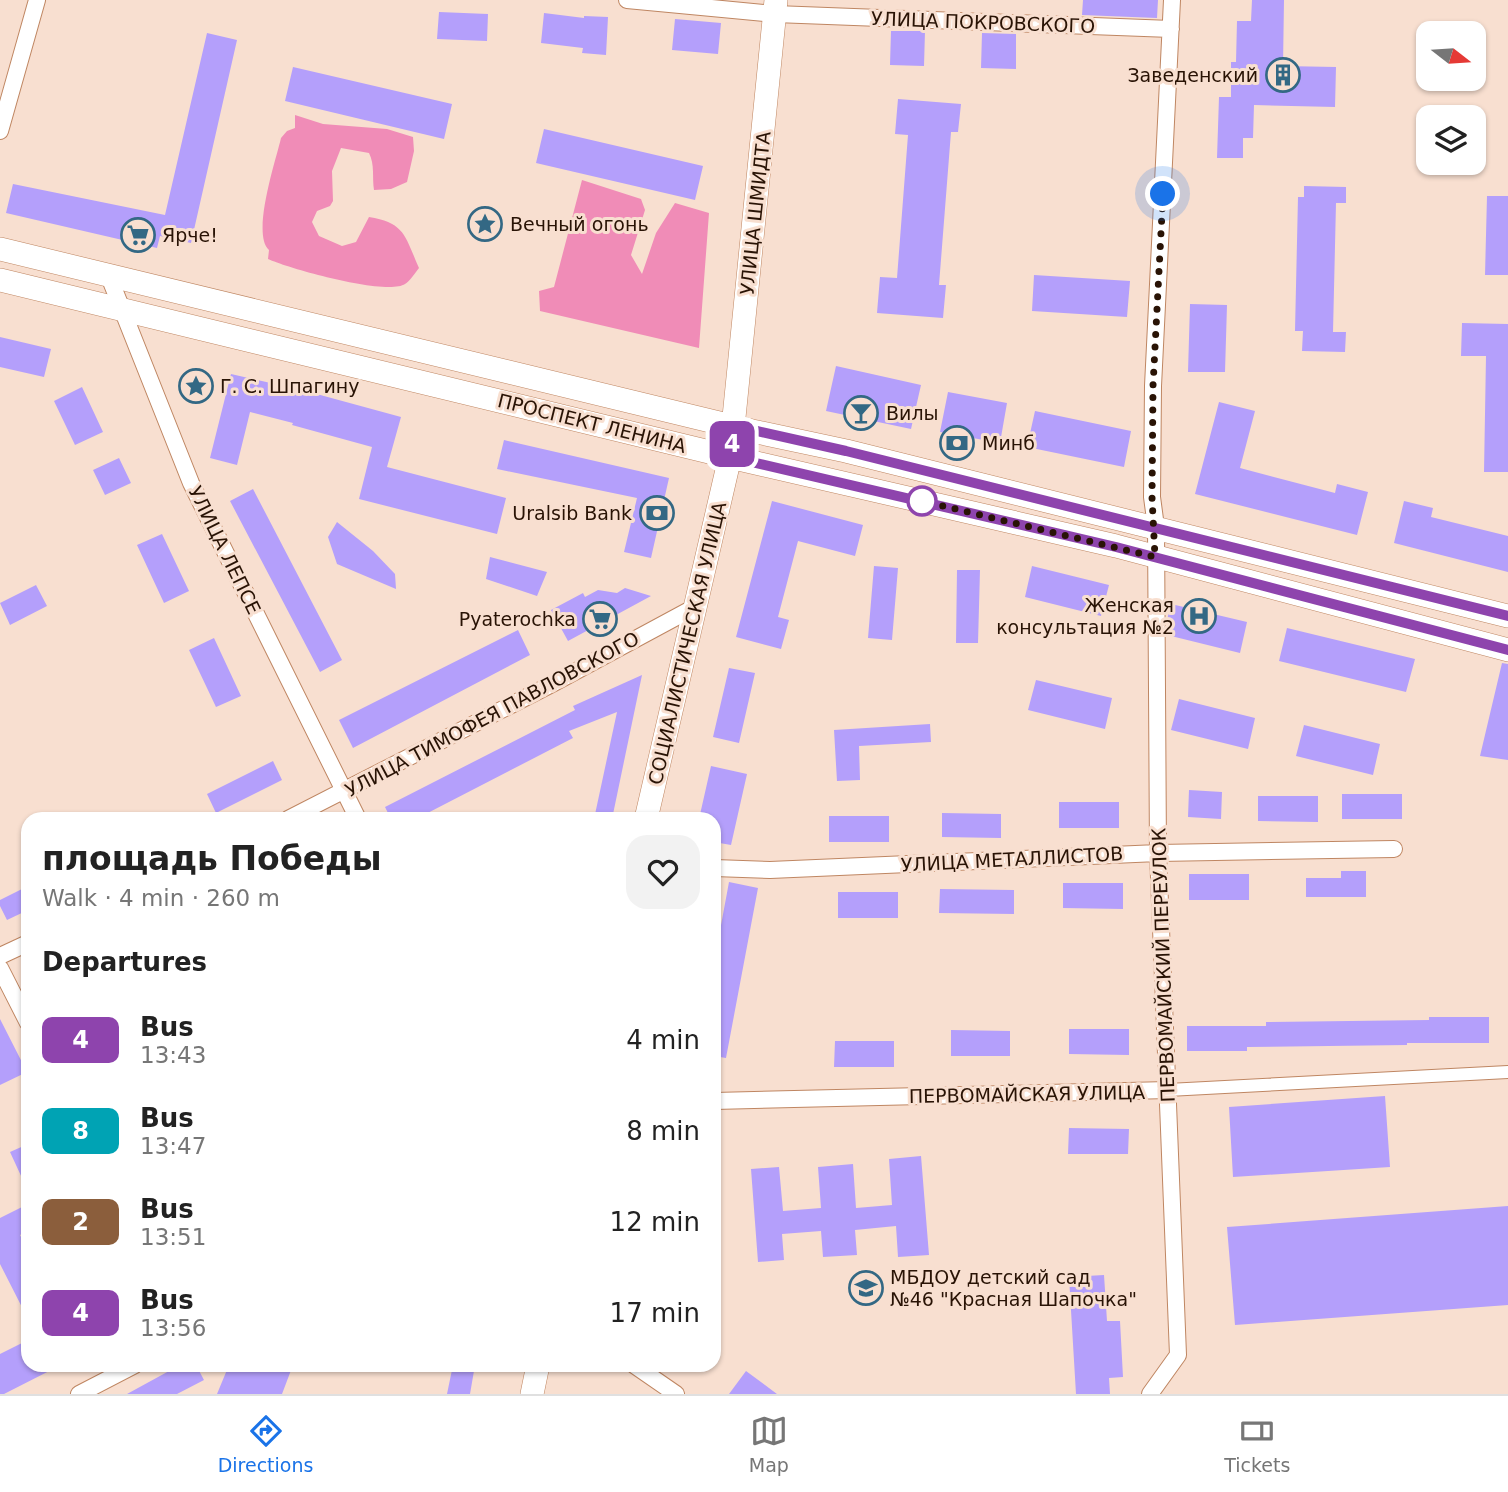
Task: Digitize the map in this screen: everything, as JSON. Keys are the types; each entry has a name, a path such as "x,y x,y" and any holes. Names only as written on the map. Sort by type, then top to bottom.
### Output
{"main road":[{"name":"УЛИЦА ШМИДТА","path":"735,426 775,7"},
{"name":"ПРОСПЕКТ ЛЕНИНА","path":"0,248 846,451 1508,617"},
{"name":"ПРОСПЕКТ ЛЕНИНА","path":"0,280 1155,557 1508,650"},
{"name":"СОЦИАЛИСТИЧЕСКАЯ УЛИЦА","path":"648,812 735,426"},
{"path":"532,1394 537,1372"}],"street":[{"path":"0,131 37,0"},
{"name":"УЛИЦА ПОКРОВСКОГО","path":"627,0 1171,29"},
{"name":"ПЕРВОМАЙСКИЙ ПЕРЕУЛОК","path":"1150,1394 1178,1355 1158,853 1156,527 1152,497 1153,386 1172,0"},
{"name":"УЛИЦА ЛЕПСЕ","path":"108,274 191,483 354,812"},
{"name":"УЛИЦА ТИМОФЕЯ ПАВЛОВСКОГО","path":"303,812 695,607"},
{"name":"УЛИЦА МЕТАЛЛИСТОВ","path":"721,868 770,870 1158,853 1394,849"},
{"path":"0,956 21,946"},
{"path":"0,968 21,1009"},
{"name":"ПЕРВОМАЙСКАЯ УЛИЦА","path":"721,1101 1168,1090 1508,1072"},
{"path":"79,1394 121,1372"},
{"path":"644,1372 676,1394"}],"shaded area":[{"path":"295,115 323,124 387,129 413,137 414,151 407,182 391,189 374,190 369,153 341,148 332,171 333,201 330,206 317,211 312,222 319,236 342,246 356,242 369,217 390,223 403,233 419,268 405,284 379,287 360,284 296,269 268,259 269,250 264,241 263,229 266,196 281,138 287,131 295,128"},
{"path":"582,180 641,199 645,210 631,255 642,274 656,233 675,203 709,213 699,348 540,311 539,291 554,287"}],"building":[{"path":"1083,0 1158,0 1157,18 1082,15"},
{"name":"Заведенский","path":"1252,0 1284,0 1283,66 1336,67 1335,107 1254,105 1253,138 1243,138 1243,158 1217,158 1219,97 1231,97 1231,62 1236,62 1237,21 1251,21"},
{"path":"439,12 488,14 487,41 437,39"},
{"path":"544,13 584,18 608,17 606,55 582,53 583,48 541,43"},
{"path":"675,19 721,23 718,54 672,50"},
{"path":"891,31 925,31 924,66 890,65"},
{"path":"207,33 237,40 191,243 160,236 157,248 6,213 13,184 165,215"},
{"path":"982,33 1016,34 1016,69 981,68"},
{"path":"293,67 452,104 444,139 285,101"},
{"path":"898,99 961,104 958,132 951,132 939,285 946,285 943,318 877,313 880,277 897,278 908,135 895,134"},
{"path":"544,129 703,166 695,200 536,163"},
{"path":"1304,186 1346,187 1346,203 1336,203 1333,332 1346,332 1345,352 1302,351 1303,331 1295,331 1298,197 1304,197"},
{"path":"1487,196 1508,196 1508,275 1485,275"},
{"path":"1034,275 1130,281 1127,317 1032,311"},
{"path":"1190,304 1227,305 1225,372 1188,372"},
{"path":"1462,323 1508,324 1508,472 1484,472 1486,356 1461,356"},
{"path":"0,337 51,349 44,377 0,367"},
{"path":"836,366 921,385 911,429 826,411"},
{"path":"231,374 401,417 387,467 506,498 497,534 359,499 372,447 292,425 293,423 250,412 237,465 210,458"},
{"path":"82,387 103,432 75,445 54,401"},
{"path":"948,392 1007,403 1000,443 940,432"},
{"path":"1219,402 1255,411 1240,468 1335,493 1337,484 1368,492 1357,535 1195,494"},
{"path":"1035,411 1131,431 1124,467 1027,447"},
{"path":"504,440 669,478 651,558 624,552 637,498 497,469"},
{"path":"119,458 131,483 105,495 93,470"},
{"path":"253,489 342,660 320,672 230,501"},
{"path":"772,501 863,525 855,556 798,541 778,617 789,620 781,649 736,637"},
{"path":"1404,501 1433,508 1431,517 1508,536 1508,572 1394,543"},
{"path":"337,522 373,551 395,574 396,589 337,564 328,537"},
{"path":"162,534 189,591 164,603 137,545"},
{"path":"490,557 547,572 537,596 486,579"},
{"path":"874,566 898,568 892,640 868,638"},
{"path":"1032,566 1109,585 1101,616 1025,597"},
{"path":"957,570 980,570 978,643 956,643"},
{"path":"36,585 47,606 10,625 0,603"},
{"path":"625,588 651,596 568,641 551,610 583,593 585,597 598,590 617,593"},
{"path":"1171,604 1247,622 1240,653 1167,635"},
{"path":"1287,628 1415,659 1406,692 1279,661"},
{"path":"518,630 530,655 353,748 339,720"},
{"path":"214,638 241,696 216,707 189,650"},
{"path":"1502,663 1508,664 1508,760 1480,756"},
{"path":"729,668 755,673 739,743 713,737"},
{"path":"642,675 613,812 596,812 617,712 569,731 573,738 430,812 388,812 385,807 575,710 573,706"},
{"path":"1036,680 1112,698 1105,729 1028,710"},
{"path":"1179,699 1255,718 1248,749 1171,730"},
{"path":"930,724 931,742 859,746 860,780 837,781 834,730"},
{"path":"1304,725 1380,744 1373,775 1296,756"},
{"path":"273,761 282,780 218,812 216,812 207,794"},
{"path":"711,766 747,774 731,845 721,843 721,812 701,812"},
{"path":"1189,790 1222,792 1221,819 1188,817"},
{"path":"1342,794 1402,794 1402,819 1342,819"},
{"path":"1258,796 1318,796 1318,822 1258,821"},
{"path":"1059,802 1119,802 1119,828 1059,828"},
{"path":"942,813 1001,814 1001,838 942,837"},
{"path":"829,816 889,816 889,842 829,842"},
{"path":"1341,871 1366,871 1366,897 1306,897 1306,878 1341,878"},
{"path":"1189,874 1249,874 1249,900 1189,900"},
{"path":"729,882 758,888 726,1058 721,1057 721,925"},
{"path":"1063,883 1123,883 1123,909 1063,908"},
{"path":"940,889 1014,890 1014,914 939,913"},
{"path":"21,890 21,913 7,920 0,900"},
{"path":"838,892 898,892 898,918 838,918"},
{"path":"1429,1017 1489,1017 1489,1043 1247,1047 1247,1051 1187,1051 1187,1026 1429,1020"},
{"path":"0,1019 21,1060 21,1075 0,1085"},
{"path":"1069,1029 1129,1029 1129,1055 1069,1054"},
{"path":"951,1030 1010,1031 1010,1056 951,1056"},
{"path":"835,1041 894,1041 894,1067 834,1067"},
{"path":"1385,1096 1390,1167 1233,1177 1229,1107"},
{"path":"1069,1128 1129,1129 1128,1154 1068,1154"},
{"path":"21,1147 21,1176 10,1152"},
{"path":"921,1156 929,1255 898,1257 896,1226 855,1230 857,1255 823,1257 821,1231 782,1234 784,1260 758,1262 751,1169 779,1167 783,1211 821,1208 818,1167 853,1164 856,1208 892,1205 889,1159"},
{"path":"1508,1206 1508,1305 1235,1325 1227,1227"},
{"path":"21,1208 21,1305 0,1264 0,1218"},
{"path":"1104,1275 1107,1321 1120,1321 1123,1377 1109,1378 1110,1394 1076,1394 1069,1277"},
{"path":"21,1344 21,1372 47,1372 0,1394 0,1354"},
{"path":"746,1371 777,1394 729,1394"},
{"path":"167,1372 200,1372 204,1380 177,1394 127,1394"},
{"path":"226,1372 290,1372 282,1394 217,1394"},
{"path":"452,1372 474,1372 470,1394 447,1394"}],"bus line":[{"name":"4","path":"1508,616 1156,527 735,426 730,457 1116,547 1508,650"}],"place":[{"name":"Заведенский","path":"1283,75"},
{"name":"Вечный огонь","path":"485,224"},
{"name":"Ярче!","path":"138,235"},
{"name":"Г. С. Шпагину","path":"196,386"},
{"name":"Вилы","path":"861,413"},
{"name":"Минб","path":"957,443"},
{"name":"Uralsib Bank","path":"657,513"},
{"name":"Женская консультация №2","path":"1199,616"},
{"name":"Pyaterochka","path":"600,619"},
{"name":"МБДОУ детский сад №46 \"Красная Шапочка\"","path":"866,1288"}],"route":[{"path":"922,501 914,499 1155,557 1156,527 1152,497 1153,386 1163,194"}]}
